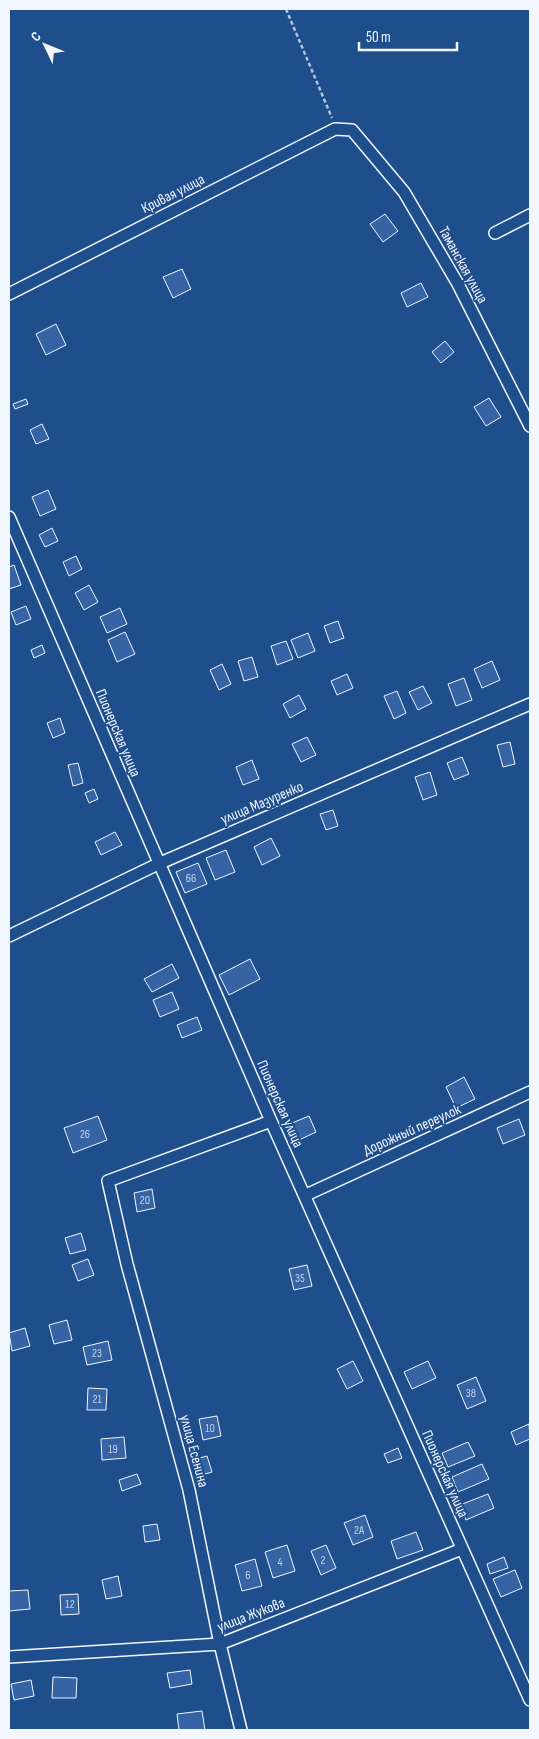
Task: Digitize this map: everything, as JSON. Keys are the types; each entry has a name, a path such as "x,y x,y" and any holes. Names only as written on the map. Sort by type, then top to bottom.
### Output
{"street":[{"name":"Таманская улица","path":"335,129 352,130 404,192 458,284 530,426"},
{"name":"Кривая улица","path":"9,294 335,129"},
{"path":"495,233 530,215"},
{"name":"Пионерская улица","path":"9,517 271,1121 306,1195 530,1700"},
{"name":"улица Мазуренко","path":"9,936 158,864 530,704"},
{"name":"Дорожный переулок","path":"306,1195 530,1092"},
{"name":"улица Есенина","path":"241,1730 220,1644 189,1490 127,1264 108,1181 271,1121"},
{"name":"улица Жукова","path":"9,1658 220,1644 462,1549"}],"path":[{"path":"286,9 327,104 335,129"}],"building":[{"path":"385,214 398,231 383,242 370,224"},
{"path":"182,269 191,289 173,298 163,277"},
{"path":"421,283 428,297 407,307 401,293"},
{"path":"56,324 66,345 46,355 36,334"},
{"path":"445,341 454,352 441,363 432,352"},
{"path":"489,398 501,417 486,426 474,407"},
{"path":"26,399 28,404 15,409 13,404"},
{"path":"42,424 49,439 36,444 30,430"},
{"path":"48,490 56,509 40,516 32,497"},
{"path":"52,528 58,541 45,547 39,535"},
{"path":"76,556 82,569 69,576 63,562"},
{"path":"14,565 21,585 9,589 9,567"},
{"path":"89,585 98,602 84,610 75,593"},
{"path":"26,606 31,619 16,625 11,612"},
{"path":"120,608 127,624 107,633 100,617"},
{"path":"338,621 344,638 330,643 324,626"},
{"path":"125,632 135,654 117,662 108,640"},
{"path":"308,633 315,651 298,658 291,640"},
{"path":"286,641 293,659 277,665 271,646"},
{"path":"42,645 45,653 34,658 31,650"},
{"path":"252,657 258,677 244,681 238,661"},
{"path":"492,661 500,680 482,688 474,669"},
{"path":"222,664 231,684 219,690 210,670"},
{"path":"347,674 353,688 337,695 331,681"},
{"path":"464,678 472,700 456,706 448,684"},
{"path":"423,686 432,703 418,710 409,692"},
{"path":"397,691 406,713 394,719 384,696"},
{"path":"299,695 306,709 290,718 283,704"},
{"path":"60,718 65,733 53,738 47,723"},
{"path":"307,737 316,755 301,762 292,744"},
{"path":"510,742 515,764 503,767 497,745"},
{"path":"462,757 469,774 454,780 447,763"},
{"path":"252,760 259,779 243,785 236,767"},
{"path":"78,763 83,783 73,786 68,765"},
{"path":"430,772 437,795 423,800 415,777"},
{"path":"94,789 98,799 89,803 85,793"},
{"path":"333,810 338,826 326,830 320,814"},
{"path":"115,832 122,845 101,855 95,842"},
{"path":"271,838 280,856 262,865 254,847"},
{"path":"226,850 235,872 215,880 206,858"},
{"path":"198,863 207,884 185,893 176,872"},
{"path":"250,959 260,979 229,995 219,975"},
{"path":"172,964 179,978 152,992 144,979"},
{"path":"172,992 179,1009 160,1017 153,1000"},
{"path":"197,1017 202,1030 182,1038 177,1025"},
{"path":"464,1077 475,1099 456,1108 446,1087"},
{"path":"98,1116 107,1140 73,1153 64,1128"},
{"path":"309,1116 316,1132 299,1140 292,1123"},
{"path":"519,1119 525,1135 503,1144 497,1128"},
{"path":"152,1189 155,1208 137,1212 134,1193"},
{"path":"81,1233 86,1250 70,1254 65,1238"},
{"path":"88,1259 94,1275 78,1281 72,1265"},
{"path":"307,1265 312,1286 294,1290 289,1269"},
{"path":"67,1320 72,1340 54,1344 49,1325"},
{"path":"25,1328 30,1346 12,1351 9,1333"},
{"path":"108,1341 112,1360 87,1365 83,1347"},
{"path":"353,1361 363,1381 347,1389 337,1369"},
{"path":"428,1361 436,1378 412,1389 404,1372"},
{"path":"476,1377 486,1401 467,1409 457,1385"},
{"path":"88,1388 107,1389 106,1410 87,1410"},
{"path":"217,1416 221,1436 203,1440 199,1419"},
{"path":"529,1424 530,1439 516,1445 511,1432"},
{"path":"124,1437 126,1458 102,1460 101,1439"},
{"path":"468,1442 475,1456 448,1467 442,1453"},
{"path":"398,1448 402,1458 388,1463 384,1454"},
{"path":"207,1456 212,1472 198,1476 193,1460"},
{"path":"482,1464 489,1479 458,1492 452,1477"},
{"path":"137,1474 141,1484 122,1491 119,1480"},
{"path":"488,1494 494,1508 466,1520 460,1505"},
{"path":"365,1515 373,1537 353,1545 344,1523"},
{"path":"157,1524 160,1540 145,1542 143,1526"},
{"path":"416,1532 423,1550 397,1559 391,1541"},
{"path":"287,1545 295,1571 273,1578 265,1552"},
{"path":"326,1545 336,1568 321,1575 311,1551"},
{"path":"504,1557 508,1568 490,1574 487,1564"},
{"path":"255,1559 262,1586 242,1591 235,1565"},
{"path":"515,1570 522,1588 501,1597 493,1579"},
{"path":"118,1576 122,1596 106,1599 102,1580"},
{"path":"28,1590 30,1609 9,1611 9,1591"},
{"path":"78,1594 79,1614 61,1615 60,1595"},
{"path":"190,1670 192,1684 170,1688 167,1673"},
{"path":"53,1677 77,1678 76,1698 52,1698"},
{"path":"31,1680 34,1696 14,1700 11,1684"},
{"path":"202,1711 205,1730 179,1730 177,1714"}]}
